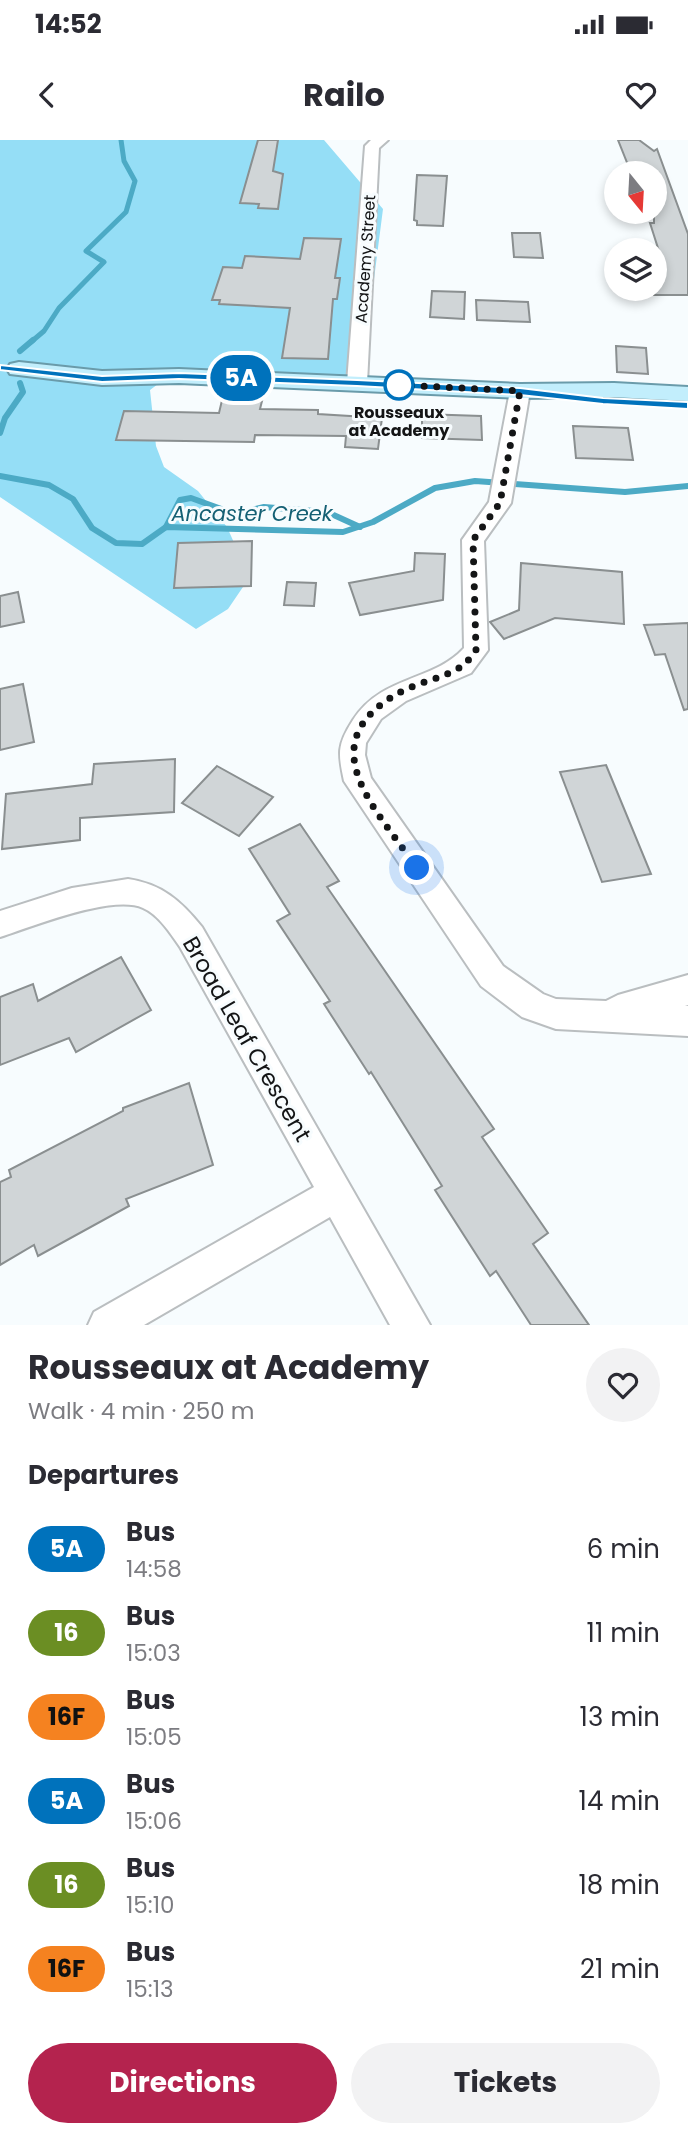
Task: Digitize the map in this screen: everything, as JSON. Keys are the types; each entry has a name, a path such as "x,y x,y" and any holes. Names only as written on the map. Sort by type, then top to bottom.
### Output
{"main road":[{"path":"10,368 102,379 179,376 520,391 614,390 688,394"},
{"path":"520,391 603,401 688,405"}],"street":[{"name":"Academy Street","path":"357,383 372,146 381,140"},
{"path":"520,391 500,503 473,540 476,650 462,666 397,694 372,712 353,742 352,755 358,781 492,976 533,1006 556,1014 688,1021"},
{"name":"Broad Leaf Crescent","path":"0,925 107,893 143,894 171,910 191,937 411,1325"},
{"path":"107,1325 335,1195"}],"lane":[{"path":"599,1015 688,990"}],"shaded area":[{"path":"0,140 324,140 383,209 360,388 162,381 150,390 156,446 164,467 198,491 227,527 244,565 245,584 228,609 196,629 0,497"}],"building":[{"path":"258,140 278,140 273,171 283,174 278,209 258,208 259,204 240,203"},
{"path":"618,140 639,140 654,151 657,149 661,161 626,161"},
{"path":"417,175 447,176 443,226 417,225 414,220"},
{"path":"667,176 688,234 688,295 667,295 667,238 655,238 650,224 667,224"},
{"path":"512,233 540,233 543,258 514,257"},
{"path":"304,238 341,239 335,278 340,278 337,299 333,299 328,359 282,358 290,308 219,304 220,300 212,300 223,267 242,268 245,256 300,259"},
{"path":"432,291 465,292 464,319 430,317"},
{"path":"476,300 528,302 530,322 477,320"},
{"path":"616,346 646,348 648,374 617,372"},
{"path":"223,396 263,397 260,409 318,410 318,414 382,418 378,449 345,447 346,436 255,435 254,442 116,440 124,411 219,413"},
{"path":"422,414 481,416 482,440 422,438"},
{"path":"573,426 628,428 633,460 576,458"},
{"path":"252,541 251,586 174,588 178,543"},
{"path":"415,553 445,554 443,600 360,615 349,583 414,571"},
{"path":"521,563 622,572 624,624 555,618 504,639 490,622 519,610"},
{"path":"287,582 316,583 314,606 284,605"},
{"path":"18,592 24,622 0,627 0,596"},
{"path":"688,623 688,709 684,710 665,654 655,655 644,625"},
{"path":"23,684 34,742 0,750 0,689"},
{"path":"175,759 174,812 80,818 80,840 2,849 6,794 92,784 94,764"},
{"path":"606,765 651,874 602,882 560,772"},
{"path":"217,766 273,797 239,836 182,803"},
{"path":"300,824 339,881 327,887 494,1129 482,1137 548,1233 533,1244 589,1325 531,1325 496,1271 490,1276 435,1190 442,1186 371,1072 369,1074 324,1004 330,1001 277,921 290,914 249,849"},
{"path":"121,957 151,1010 76,1052 69,1038 0,1065 0,997 33,984 38,1001"},
{"path":"189,1083 213,1165 126,1199 129,1206 38,1256 34,1245 0,1265 0,1182 11,1177 9,1170 123,1111 123,1108"}],"waterway":[{"name":"Ancaster Creek","path":"31,342 44,331 59,308 104,262 86,251 126,212 135,181 124,161 121,140"},
{"name":"Ancaster Creek","path":"20,351 33,340"},
{"name":"Ancaster Creek","path":"0,433 5,418 23,392 20,383"},
{"name":"Ancaster Creek","path":"0,476 49,485 73,499 92,528 116,543 142,544 166,527"},
{"name":"Ancaster Creek","path":"359,527 373,522 435,488 475,481 625,492 688,486"},
{"path":"166,527 180,500 191,498 235,514 264,507 327,512 359,527"},
{"name":"Ancaster Creek","path":"166,527 343,532 359,527"}],"bus line":[{"name":"5A","path":"0,368 102,379 179,376 520,391 603,401 688,406"}],"place":[{"name":"Rousseaux at Academy","path":"399,385"}],"route":[{"path":"399,385 520,391 500,503 473,540 476,650 462,666 397,694 372,712 353,742 352,755 358,781 417,868"}]}
